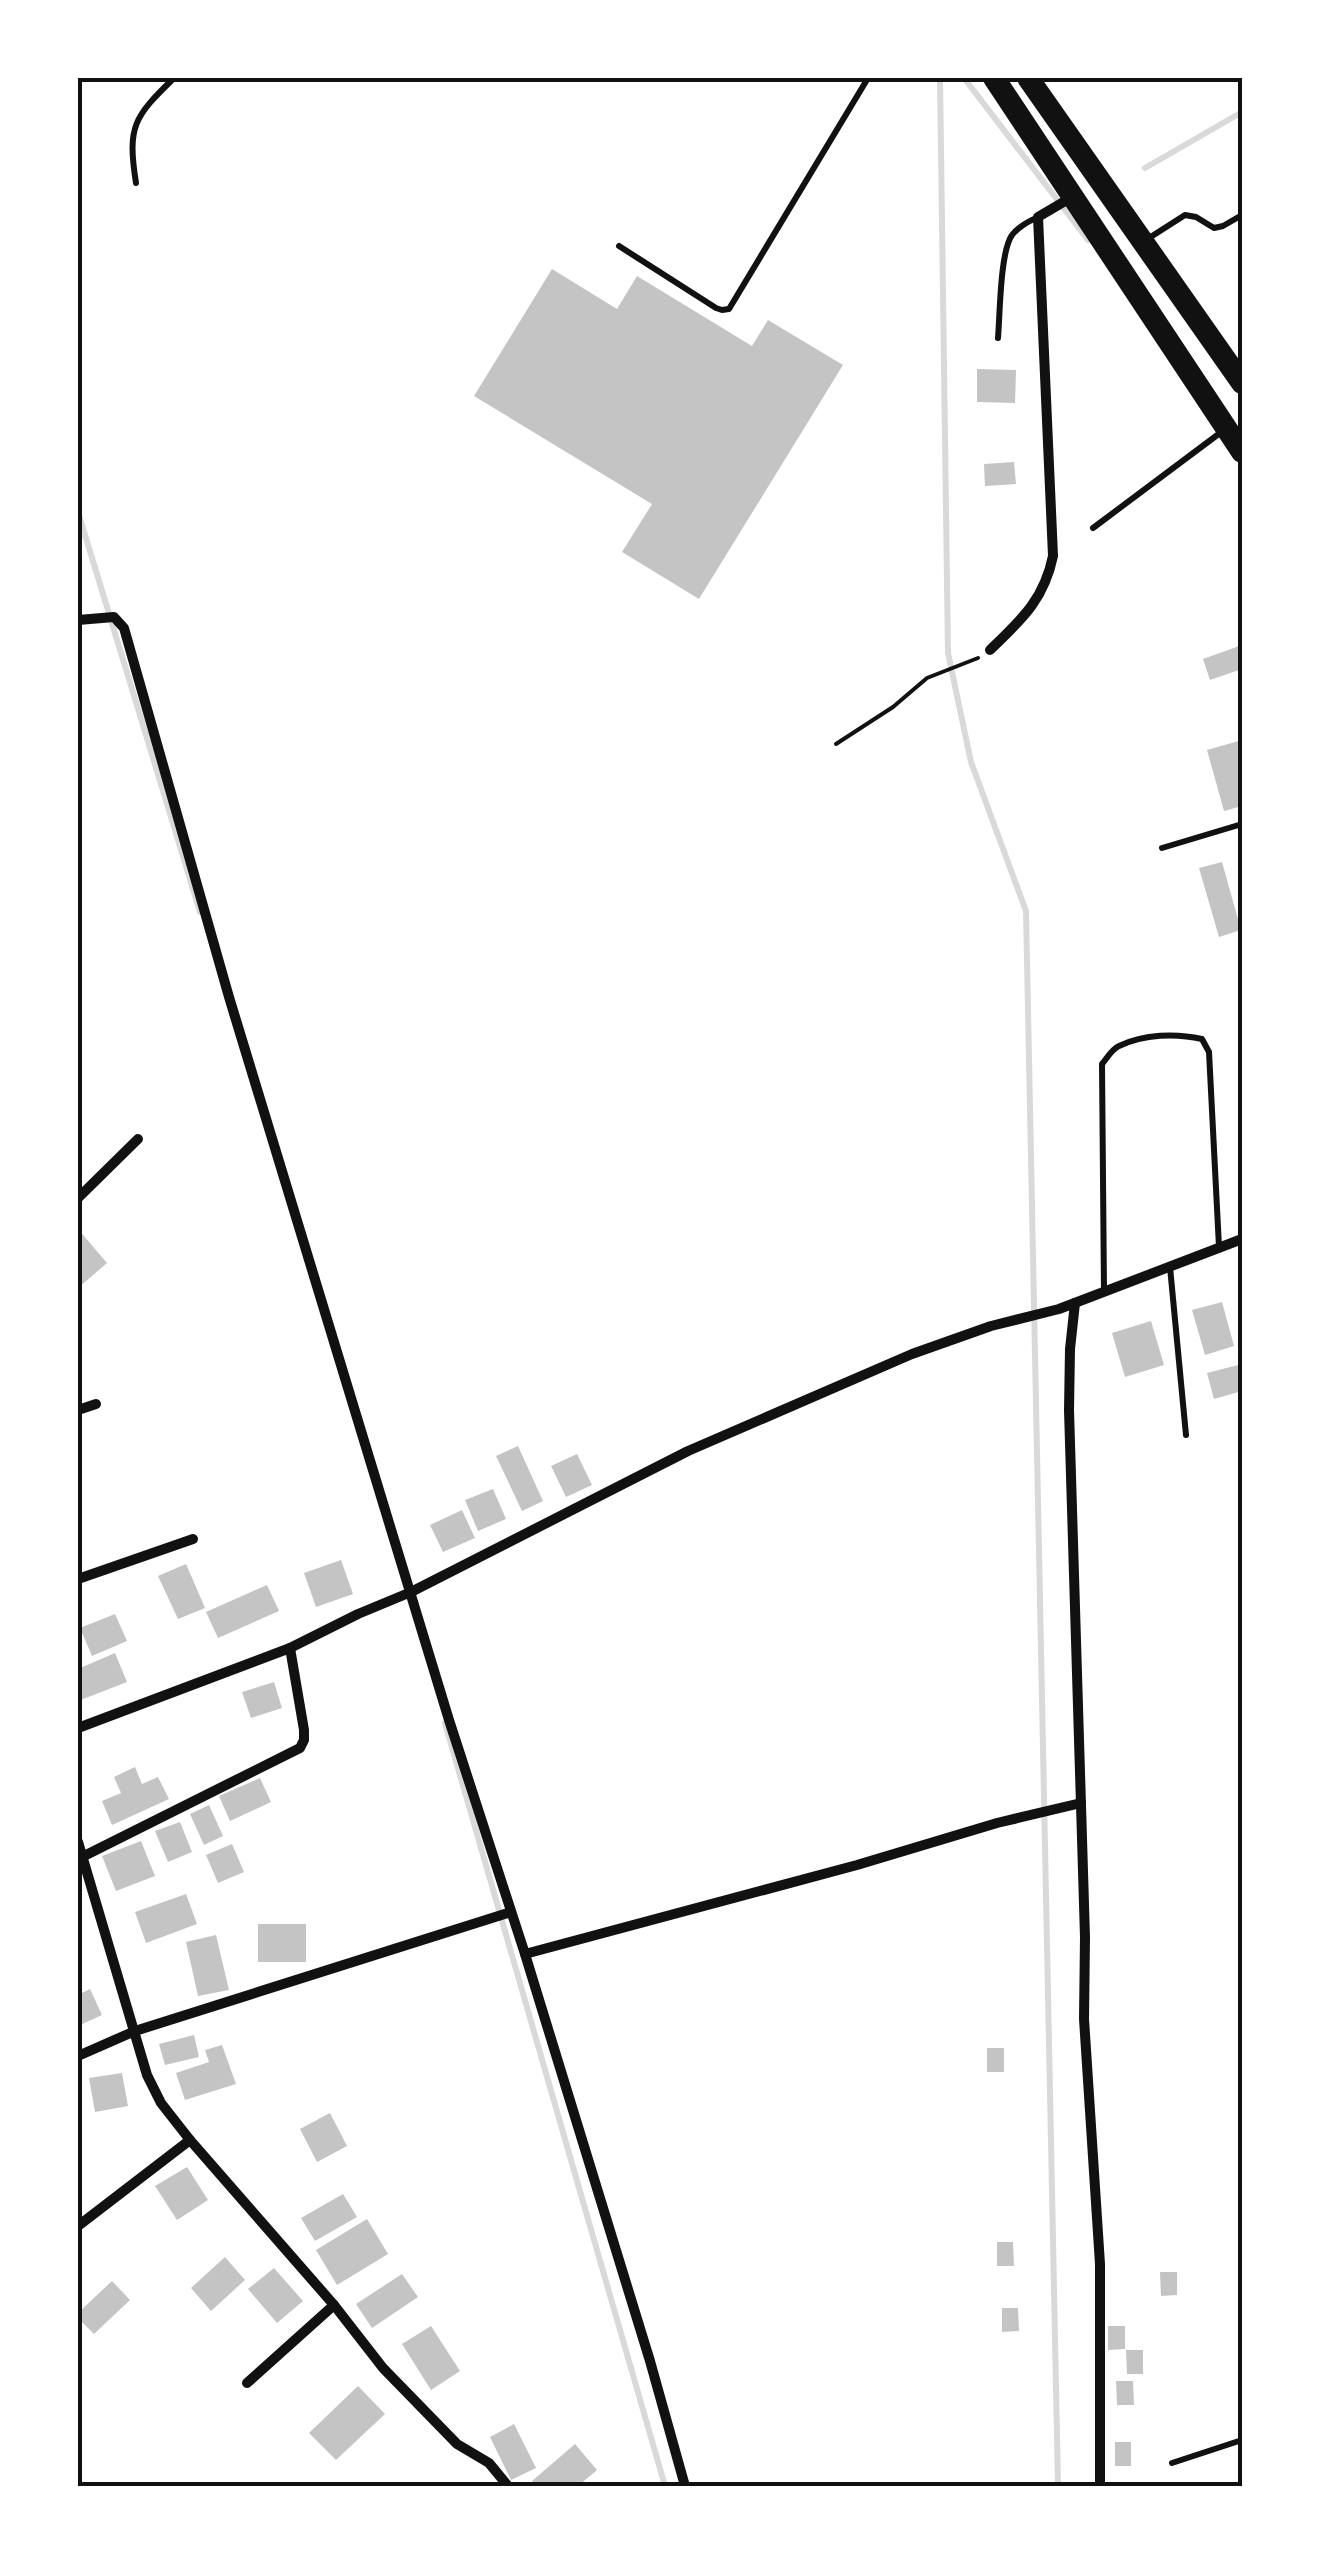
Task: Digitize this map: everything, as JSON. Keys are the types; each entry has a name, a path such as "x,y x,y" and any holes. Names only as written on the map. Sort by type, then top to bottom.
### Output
{"highway":[{"path":"994,78 1220,433 1242,452"},
{"path":"1028,78 1242,383"}],"street":[{"path":"990,650 1026,614 1048,579 1054,556 1042,214 1069,198"},
{"path":"78,620 114,617 124,628 229,997 508,1914 525,1954 650,2360 685,2486"},
{"path":"78,1198 138,1139"},
{"path":"78,1728 290,1648 410,1592 688,1451 912,1354 992,1326 1059,1309 1242,1239"},
{"path":"1075,1303 1069,1410 1086,1937 1084,2019 1100,2264 1100,2486"},
{"path":"78,1410 96,1404"},
{"path":"78,1580 192,1539"},
{"path":"80,1858 300,1748 304,1730 290,1648"},
{"path":"525,1954 1082,1803"},
{"path":"78,1842 147,2076 160,2102 383,2368 457,2444 488,2463 508,2486"},
{"path":"78,2056 135,2031 508,1914"},
{"path":"78,2226 190,2140"},
{"path":"247,2383 334,2306"}],"lane":[{"path":"136,182 130,146 140,115 174,78"},
{"path":"619,246 716,308 728,309 868,78"},
{"path":"998,338 1005,253 1010,238 1022,225 1042,214"},
{"path":"1144,242 1185,215 1214,228 1242,215"},
{"path":"1093,528 1220,433"},
{"path":"1162,848 1242,824"},
{"path":"1104,1292 1102,1064 1116,1047 1150,1037 1181,1034 1202,1039 1209,1052 1219,1248"},
{"path":"1170,1267 1186,1435"},
{"path":"1172,2463 1242,2440"}],"path":[{"path":"836,744 893,708 927,678 973,661"}],"building":[{"path":"552,269 617,309 637,276 752,346 768,320 843,365 699,599 622,552 652,504 474,396"},
{"path":"977,369 1016,370 1015,403 977,402"},
{"path":"1014,462 1016,484 985,486 984,464"},
{"path":"1242,645 1242,669 1210,680 1203,659"},
{"path":"1242,740 1242,806 1224,811 1207,750"},
{"path":"1222,862 1241,930 1219,937 1199,868"},
{"path":"78,1229 107,1263 78,1288"},
{"path":"1222,1302 1234,1346 1205,1355 1192,1310"},
{"path":"1151,1321 1164,1365 1125,1377 1112,1333"},
{"path":"1242,1364 1242,1391 1214,1399 1207,1373"},
{"path":"518,1446 543,1501 522,1511 496,1456"},
{"path":"577,1454 592,1485 566,1497 551,1466"},
{"path":"493,1489 506,1519 478,1531 465,1500"},
{"path":"462,1510 475,1538 443,1552 430,1525"},
{"path":"341,1560 353,1594 316,1607 304,1573"},
{"path":"186,1564 205,1608 178,1619 158,1576"},
{"path":"267,1585 279,1611 218,1638 206,1612"},
{"path":"115,1614 127,1641 92,1656 80,1628"},
{"path":"115,1653 127,1682 78,1701 78,1669"},
{"path":"274,1682 282,1708 251,1718 242,1692"},
{"path":"135,1767 142,1784 158,1777 169,1799 112,1825 102,1801 121,1793 114,1777"},
{"path":"260,1778 271,1802 230,1821 219,1796"},
{"path":"209,1805 223,1836 204,1845 190,1814"},
{"path":"180,1822 192,1852 168,1862 155,1831"},
{"path":"141,1841 155,1876 116,1891 102,1856"},
{"path":"232,1844 244,1872 218,1883 206,1855"},
{"path":"186,1894 197,1924 146,1943 135,1912"},
{"path":"258,1924 306,1924 306,1962 258,1962"},
{"path":"216,1935 229,1990 198,1996 186,1942"},
{"path":"90,1989 102,2015 78,2026 78,1995"},
{"path":"194,2035 199,2057 165,2065 159,2044"},
{"path":"222,2045 236,2084 185,2100 176,2073 209,2062 205,2050"},
{"path":"987,2048 1004,2048 1004,2072 987,2072"},
{"path":"122,2073 128,2106 95,2112 89,2078"},
{"path":"330,2113 347,2146 317,2162 300,2129"},
{"path":"187,2167 208,2200 177,2220 155,2186"},
{"path":"343,2194 357,2217 315,2241 301,2218"},
{"path":"367,2219 388,2254 337,2285 316,2250"},
{"path":"997,2242 1013,2242 1014,2266 997,2266"},
{"path":"225,2257 245,2280 211,2311 191,2288"},
{"path":"274,2268 303,2301 277,2323 248,2289"},
{"path":"1160,2272 1177,2272 1177,2295 1161,2296"},
{"path":"402,2274 418,2297 372,2328 356,2304"},
{"path":"112,2281 130,2300 94,2334 78,2318 78,2313"},
{"path":"1002,2308 1018,2308 1019,2331 1002,2332"},
{"path":"431,2326 460,2371 431,2390 402,2344"},
{"path":"1108,2326 1125,2326 1125,2349 1108,2350"},
{"path":"1126,2350 1143,2350 1143,2374 1127,2374"},
{"path":"1116,2381 1133,2381 1134,2405 1117,2405"},
{"path":"358,2386 385,2414 336,2460 309,2433"},
{"path":"514,2424 536,2468 511,2480 490,2437"},
{"path":"1115,2442 1131,2442 1131,2466 1115,2466"},
{"path":"575,2444 597,2470 578,2486 536,2486 532,2481"}],"waterway":[{"path":"940,78 948,653 971,762 1026,911 1058,2486"},
{"path":"964,78 1088,240"},
{"path":"1145,168 1242,112"},
{"path":"78,512 200,912"},
{"path":"445,1723 665,2486"}]}
